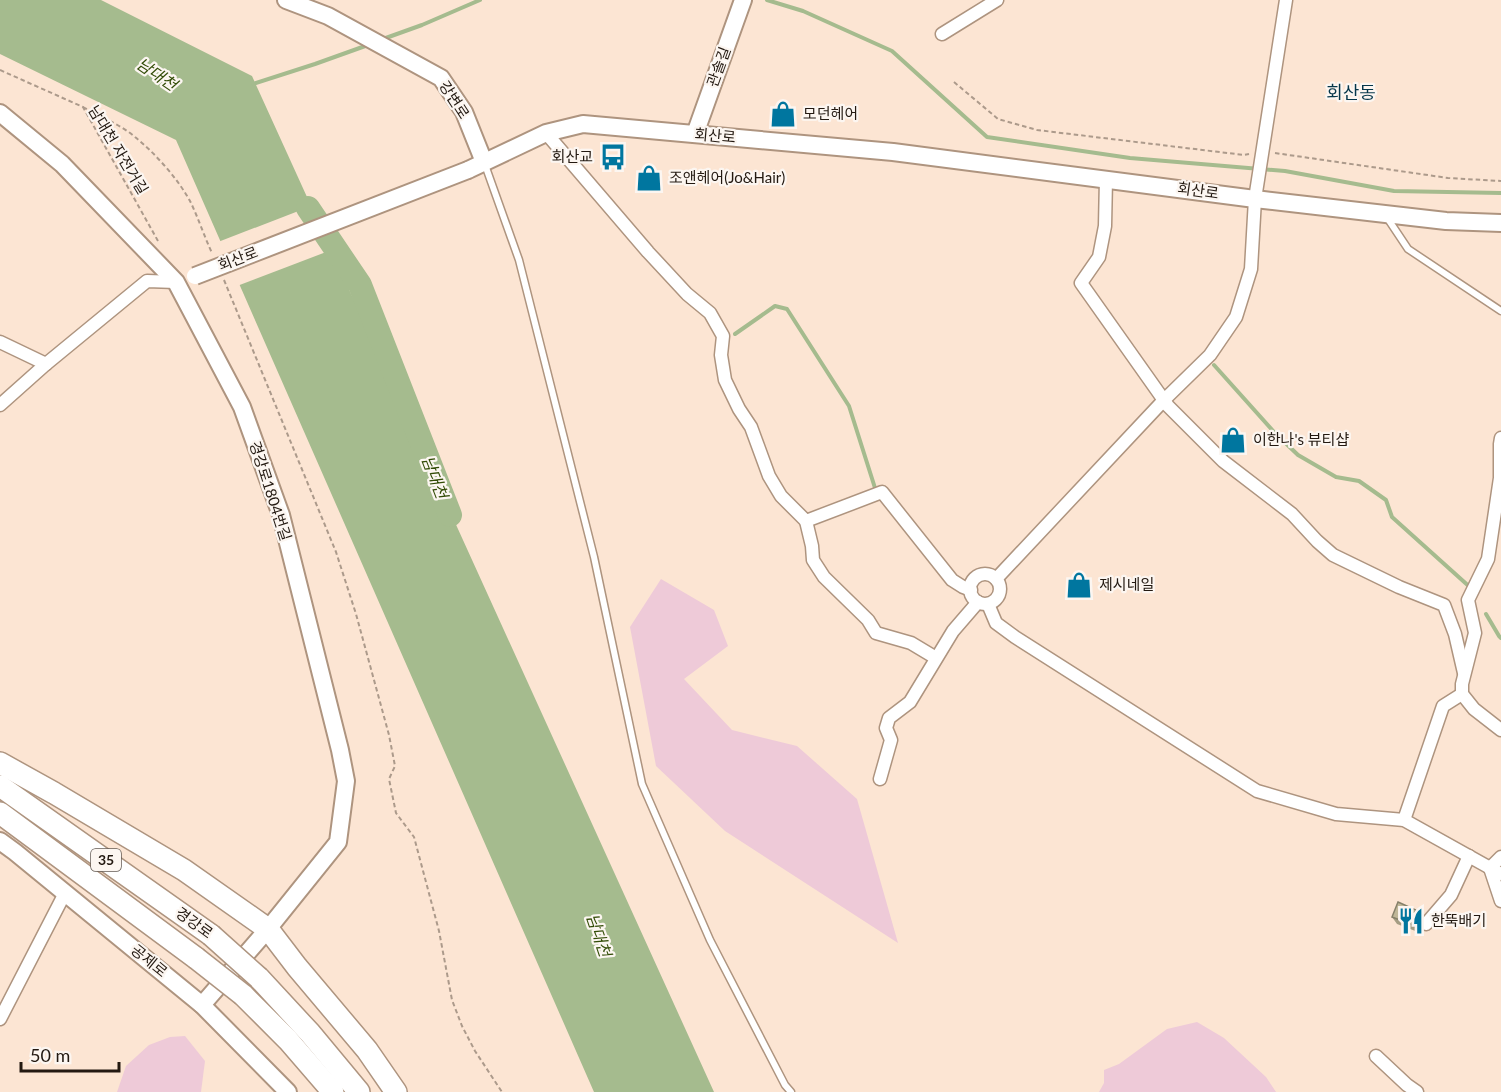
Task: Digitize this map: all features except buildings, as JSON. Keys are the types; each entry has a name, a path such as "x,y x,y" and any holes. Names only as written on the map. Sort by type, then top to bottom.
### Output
{"highway":[{"path":"0,763 184,870 267,929 367,1050 396,1092"},
{"name":"경강로","path":"0,786 211,934 259,978 310,1033 359,1092"},
{"name":"경강로","path":"0,813 243,995 288,1040 333,1092"}],"street":[{"name":"강변로","path":"286,0 328,16 441,78 464,112 484,162"},
{"path":"942,34 997,0"},
{"path":"996,579 1164,400 1210,355 1236,317 1251,269 1256,199 1286,0"},
{"name":"관솔길","path":"694,135 743,1"},
{"name":"경강로1804번길","path":"0,113 62,164 176,282 242,407 281,515 340,750 346,781 338,842 202,1005"},
{"name":"회산로","path":"0,405 147,281 176,282 195,276 468,170 546,133 583,124 893,152 1256,199 1446,221 1501,223"},
{"path":"546,133 648,252 687,294 710,313 723,336 721,355 725,380 739,409 751,426 769,476 781,496 806,521 813,560 824,577 868,620 876,633 911,644 936,658"},
{"path":"1106,179 1105,226 1099,257 1081,283 1164,400 1223,460 1292,514 1333,555 1399,587 1444,605 1455,634 1464,673"},
{"path":"0,342 46,364"},
{"path":"1501,438 1500,478 1488,559 1468,600 1475,633 1462,684 1462,694 1474,709 1501,730"},
{"path":"806,521 882,492 952,580 971,590"},
{"path":"880,779 891,740 886,728 889,718 910,702 953,631 983,603 996,600 999,596 1000,587 996,579 987,574 977,577 971,584 971,590 972,594 983,603 996,623 1257,790 1336,814 1404,820 1496,871"},
{"path":"1404,820 1443,706 1462,694"},
{"name":"공제로","path":"0,841 202,1005 288,1092"},
{"path":"1426,924 1451,895 1468,856"},
{"path":"1501,857 1496,871 1501,901"},
{"path":"0,1019 65,893"},
{"path":"1376,1056 1417,1092"}],"lane":[{"path":"484,162 525,282 594,557 642,784 710,940 785,1085 791,1092"},
{"path":"1384,213 1408,249 1501,311"}],"path":[{"name":"남대천 자전거길","path":"0,70 83,107 160,244"},
{"path":"954,82 998,119 1037,130 1244,156 1262,156 1448,178 1501,181"},
{"path":"83,107 135,136 173,176 190,201 212,253"},
{"path":"221,275 336,552 356,614 389,735 395,766 389,779 396,813 414,837 439,931 452,1000 475,1051 502,1092"}],"shaded area":[{"path":"661,579 714,610 728,646 684,679 732,730 797,746 857,799 898,943 725,831 656,766 630,627"},
{"path":"1197,1022 1224,1038 1266,1077 1276,1092 1099,1092 1104,1083 1104,1070 1119,1064 1167,1029"},
{"path":"185,1036 205,1061 201,1092 117,1092 126,1066 149,1045 170,1037"}],"water":[{"path":"0,0 101,0 252,76 714,1092 594,1092 176,140 0,54"}],"pier":[{"path":"314,205 334,249 237,286 218,242"}],"waterway":[{"path":"383,39 480,0"},
{"path":"767,0 803,11 892,51 987,137 1130,158 1285,171 1394,191 1501,193"},
{"path":"253,84 368,45"},
{"name":"남대천","path":"308,208 360,285 450,515"},
{"path":"735,334 775,306 787,309 849,406 875,488"},
{"path":"1214,365 1274,432 1298,455 1336,477 1359,481 1386,500 1392,517 1472,589"},
{"path":"1486,614 1501,638"}],"place":[{"name":"모던헤어","path":"783,114"},
{"name":"회산교","path":"613,157"},
{"name":"조앤헤어(Jo&Hair)","path":"649,178"},
{"name":"이한나's 뷰티샵","path":"1233,440"},
{"name":"제시네일","path":"1079,585"},
{"name":"한뚝배기","path":"1411,921"}],"district":[{"name":"회산동","path":"1351,93"}]}
